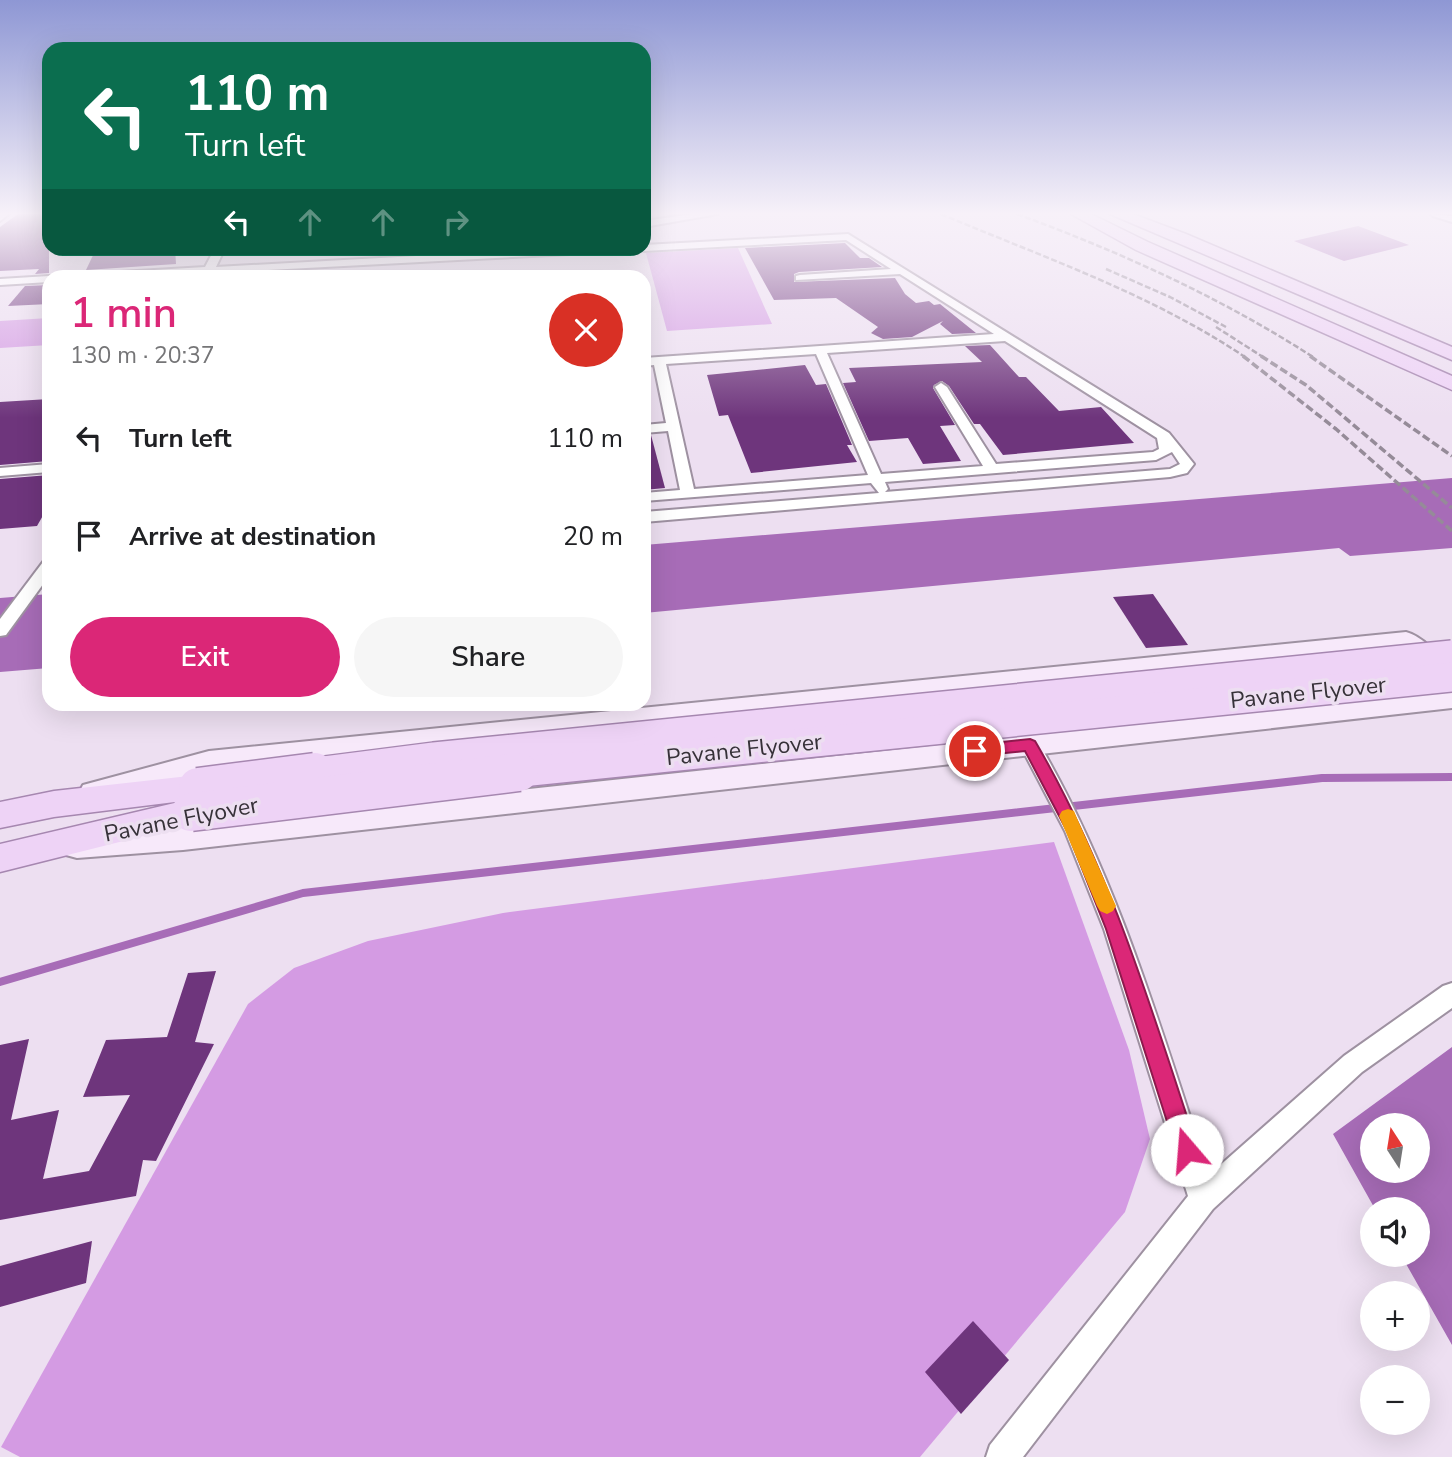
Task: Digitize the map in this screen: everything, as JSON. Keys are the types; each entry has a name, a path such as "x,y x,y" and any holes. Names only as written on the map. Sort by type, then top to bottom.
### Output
{"main road":[{"path":"1223,282 1452,384"},
{"path":"1249,282 1452,374"},
{"path":"1256,282 1452,364"},
{"path":"1285,282 1452,354"},
{"path":"54,804 209,761 1406,640 1452,685"},
{"name":"Pavane Flyover","path":"0,858 40,849 195,799 434,757 1452,655"},
{"name":"Pavane Flyover","path":"0,816 54,804 195,799 432,781 1452,677"},
{"path":"40,849 197,836 1452,699"}],"street":[{"path":"651,516 1182,470 1186,464 1184,458 1164,436 920,282"},
{"path":"651,362 1007,337"},
{"path":"820,350 884,497"},
{"path":"660,361 688,494"},
{"path":"941,387 992,469"},
{"path":"651,429 673,427"},
{"path":"651,497 1156,456 1166,451 1164,436"},
{"path":"0,472 42,469"},
{"path":"0,631 42,575"},
{"path":"1030,745 1076,831 1116,929 1203,1199"},
{"path":"1002,1457 1203,1199 1353,1064 1452,994"}],"shaded area":[{"path":"654,282 753,282 772,324 667,331"},
{"path":"42,318 42,345 0,348 0,321"},
{"path":"1452,478 1452,548 1350,556 1339,548 651,612 651,544"},
{"path":"42,595 42,669 0,672 0,598"},
{"path":"1054,842 1129,1050 1150,1139 1125,1212 920,1457 20,1457 1,1447 248,1004 294,968 368,941 503,913"},
{"path":"1452,1047 1452,1345 1430,1306 1430,1281 1416,1281 1408,1267 1430,1267 1430,1197 1368,1197 1360,1183 1430,1183 1430,1113 1362,1113"},
{"path":"1360,1114 1360,1182 1333,1134"}],"building":[{"path":"764,282 897,282 905,294 916,303 929,301 934,305 940,304 976,333 952,334 940,324 943,321 912,337 883,339 871,333 878,327 836,298 774,300"},
{"path":"42,285 42,304 8,306 25,286"},
{"path":"990,345 1019,377 1026,377 1059,411 1101,407 1134,443 1003,455 980,424 974,424 949,386 942,381 933,388 955,425 940,426 961,461 923,464 908,438 869,441 843,383 856,382 849,368 982,362 965,346"},
{"path":"805,365 816,385 826,384 852,445 847,445 857,462 751,473 728,415 719,416 707,375"},
{"path":"42,399 42,462 0,465 0,402"},
{"path":"651,435 665,488 651,489"},
{"path":"42,476 42,517 37,526 0,529 0,479"},
{"path":"1153,594 1188,645 1146,648 1113,597"},
{"path":"216,971 195,1042 214,1044 156,1161 143,1160 136,1196 0,1220 0,1045 29,1039 11,1120 59,1110 43,1179 89,1171 130,1095 83,1097 106,1040 167,1037 188,973"},
{"path":"92,1241 86,1283 0,1307 0,1266"},
{"path":"973,1321 1009,1360 961,1414 925,1372"}],"waterway":[{"path":"0,982 303,893 1322,778 1452,777"}],"railway":[{"path":"1103,282 1172,314 1245,357"},
{"path":"1136,282 1226,327"},
{"path":"1179,282 1313,357"},
{"path":"1216,327 1263,357"},
{"path":"1243,356 1336,429 1452,531"},
{"path":"1261,356 1306,385 1452,508"},
{"path":"1310,356 1452,456"}],"slow traffic":[{"path":"1068,816 1107,906"}],"route":[{"path":"975,751 1030,745 1076,831 1116,929 1187,1150"}]}
